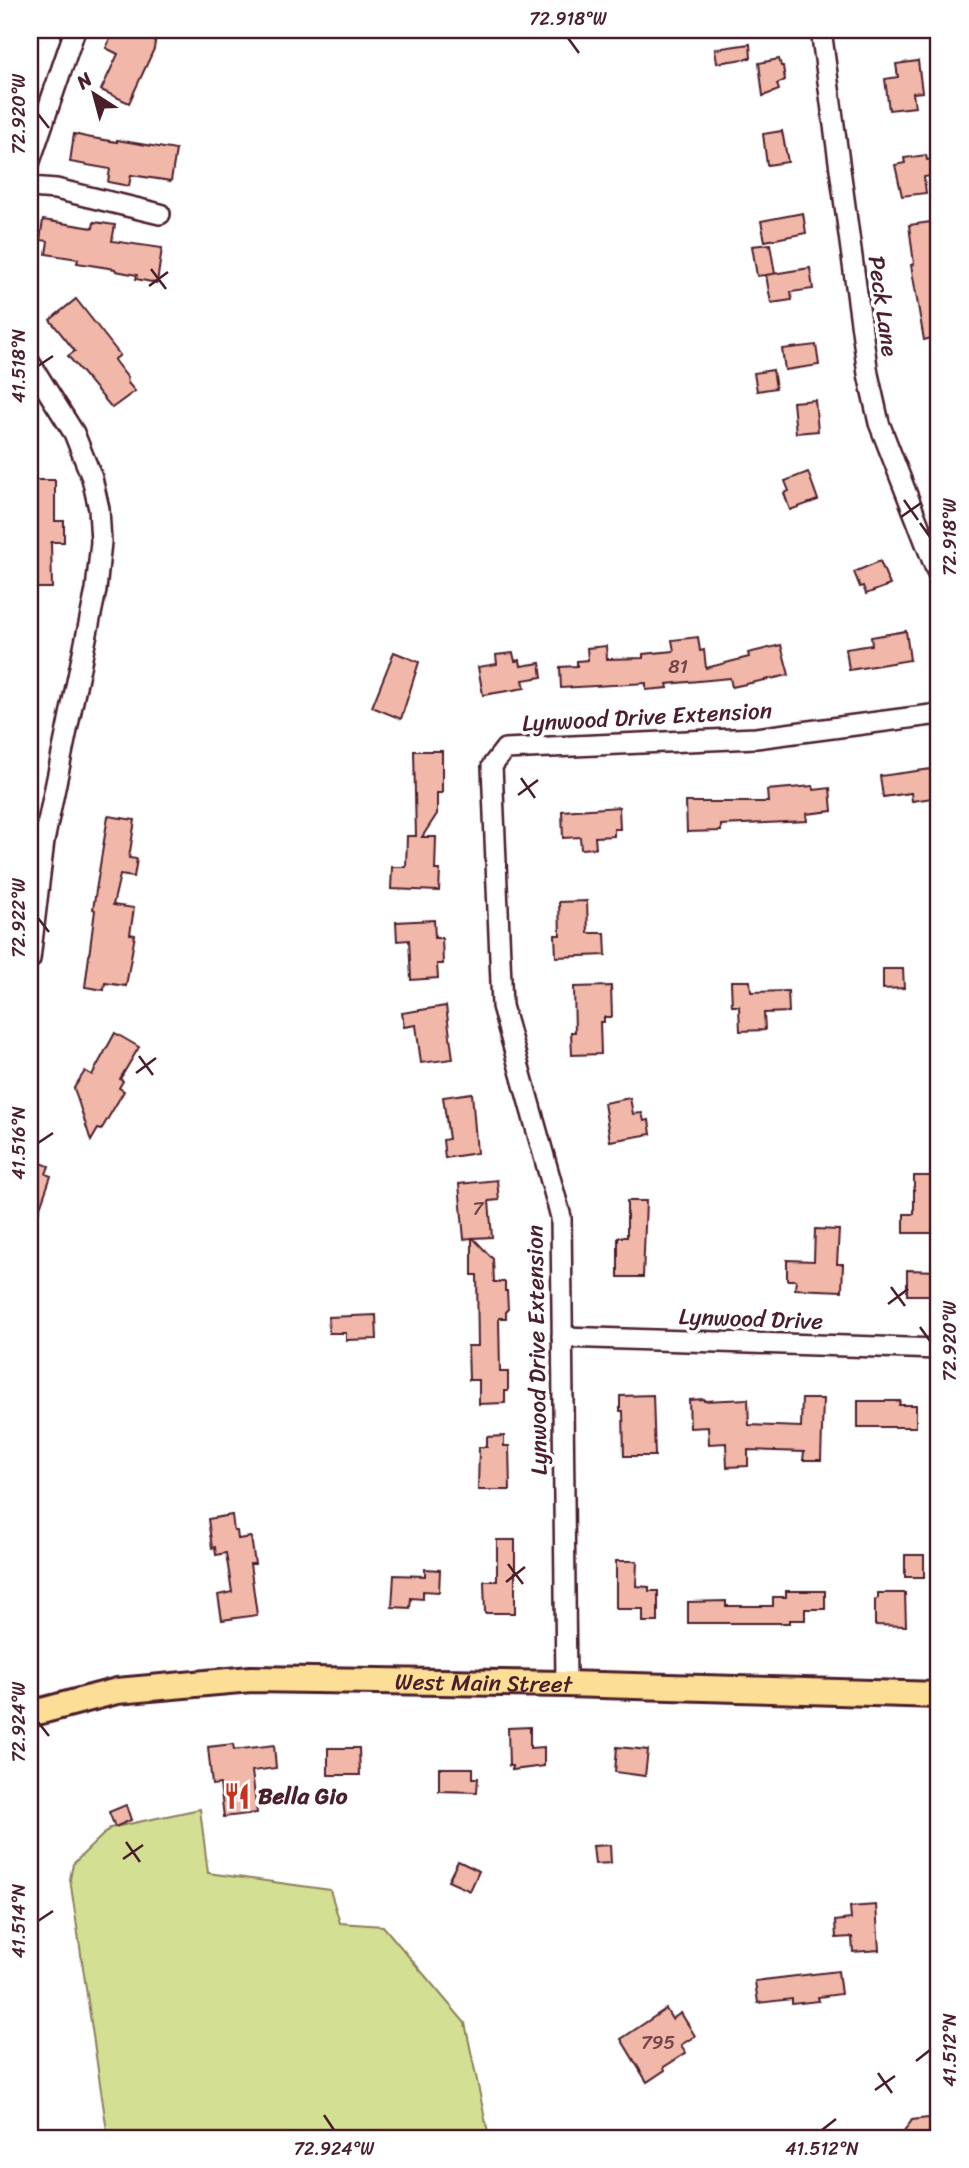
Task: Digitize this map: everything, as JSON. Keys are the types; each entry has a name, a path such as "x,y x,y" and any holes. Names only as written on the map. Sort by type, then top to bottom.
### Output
{"main road":[{"name":"West Main Street","path":"30,1714 117,1691 251,1679 939,1695"}],"street":[{"path":"30,161 75,30"},
{"name":"Peck Lane","path":"821,30 868,374 879,423 939,577"},
{"path":"30,187 56,189 160,214"},
{"path":"30,363 74,433 92,478 99,509 101,542 96,590 44,841 30,959"},
{"name":"Lynwood Drive Extension","path":"566,1685 561,1217 502,1006 492,766 505,749 756,738 939,714"},
{"name":"Lynwood Drive","path":"562,1337 939,1349"}],"green space":[{"path":"200,1809 208,1873 330,1890 340,1923 383,1926 465,2023 489,2138 108,2138 70,1879 73,1864 110,1828"}],"building":[{"path":"114,30 129,36 132,30 157,30 154,49 129,103 101,90 118,54 106,48"},
{"path":"750,44 751,58 717,63 715,49"},
{"path":"779,59 785,80 777,84 779,90 763,96 759,63"},
{"path":"918,61 922,92 913,93 915,107 889,110 885,79 898,77 896,64"},
{"path":"782,131 788,162 767,165 763,134"},
{"path":"74,134 176,150 171,181 131,175 129,186 108,182 110,169 70,162"},
{"path":"926,155 927,160 935,159 937,175 924,177 926,193 902,196 895,165 905,163 904,158"},
{"path":"803,213 806,233 765,241 761,221"},
{"path":"43,220 93,228 94,222 115,225 112,241 162,248 157,283 136,279 137,275 115,269 77,263 78,259 46,254 48,241 40,240"},
{"path":"931,222 931,228 935,227 938,247 934,248 939,288 939,336 924,340 911,265 914,264 909,225"},
{"path":"770,244 775,274 757,276 752,246"},
{"path":"810,268 813,289 791,292 792,300 771,303 766,275"},
{"path":"76,299 120,355 114,360 135,391 112,408 68,356 75,351 50,320"},
{"path":"816,345 819,365 785,370 782,349"},
{"path":"773,370 776,388 757,391 754,373"},
{"path":"815,400 818,431 796,433 793,402"},
{"path":"808,472 818,500 790,510 784,493 789,491 785,481"},
{"path":"30,480 55,480 55,521 64,521 64,542 51,542 52,588 30,588"},
{"path":"880,561 890,585 866,594 854,572"},
{"path":"906,631 910,660 849,670 846,649 872,645 871,637"},
{"path":"698,637 700,651 704,650 706,668 781,645 789,675 732,687 730,678 667,684 668,688 646,690 646,683 561,688 560,667 577,666 577,661 588,660 587,648 606,646 607,659 643,658 643,654 674,651 672,640"},
{"path":"394,652 419,662 401,719 372,707"},
{"path":"513,653 515,661 520,660 521,666 540,663 542,677 523,680 525,688 483,695 478,667 497,664 496,655"},
{"path":"414,751 442,751 442,793 437,793 437,814 422,837 436,837 435,870 440,870 439,891 391,889 392,867 406,867 407,836 416,836"},
{"path":"939,768 939,797 912,801 911,793 883,797 880,776"},
{"path":"813,786 814,790 830,788 832,811 806,814 807,821 721,825 721,831 687,832 686,802 768,802 767,790"},
{"path":"619,807 620,829 614,829 614,836 595,837 596,848 581,849 580,837 563,838 562,811"},
{"path":"108,816 135,820 129,858 137,859 134,877 120,875 113,905 134,908 130,934 135,935 126,986 105,983 104,990 85,987 93,909"},
{"path":"587,901 588,933 605,933 606,955 556,957 555,935 560,935 559,902"},
{"path":"434,920 435,938 442,938 443,964 437,964 438,978 411,980 409,940 397,941 396,922"},
{"path":"883,969 903,969 904,988 883,989"},
{"path":"731,981 750,981 751,992 788,991 789,1012 764,1013 765,1030 740,1031 739,1006 732,1006"},
{"path":"611,986 612,1017 604,1017 604,1022 600,1022 601,1054 572,1055 571,1032 575,1032 574,987"},
{"path":"446,1006 453,1059 421,1063 416,1025 404,1027 402,1013"},
{"path":"115,1033 139,1047 120,1079 123,1081 119,1088 124,1091 101,1130 98,1129 91,1141 74,1088 85,1071 92,1075"},
{"path":"472,1093 477,1153 445,1158 443,1140 449,1139 443,1097"},
{"path":"630,1098 633,1114 642,1113 644,1121 649,1120 651,1134 610,1141 604,1103"},
{"path":"30,1159 49,1166 46,1174 51,1176 32,1230 30,1229"},
{"path":"914,1176 939,1176 938,1233 904,1233 904,1214 914,1214"},
{"path":"497,1180 499,1200 489,1201 492,1237 473,1238 493,1259 494,1282 505,1282 508,1310 506,1318 499,1318 500,1372 508,1372 508,1391 505,1391 505,1403 479,1404 479,1380 469,1380 468,1346 478,1346 477,1275 472,1275 472,1238 464,1239 459,1184"},
{"path":"627,1201 646,1201 643,1277 618,1277 618,1237 627,1237"},
{"path":"815,1229 839,1230 837,1264 843,1264 842,1291 795,1289 796,1280 787,1280 787,1260 814,1261"},
{"path":"907,1270 939,1271 939,1295 907,1295"},
{"path":"376,1315 377,1339 346,1340 346,1333 329,1333 328,1317"},
{"path":"653,1395 655,1456 624,1456 620,1396"},
{"path":"748,1399 749,1425 801,1427 802,1399 823,1399 821,1460 803,1460 804,1452 748,1450 748,1466 727,1467 726,1443 709,1444 708,1427 690,1428 689,1400"},
{"path":"858,1401 900,1401 899,1405 916,1405 916,1427 858,1427"},
{"path":"504,1436 504,1446 509,1446 510,1490 478,1490 479,1447 487,1447 487,1437"},
{"path":"232,1515 238,1539 251,1537 255,1564 250,1564 257,1615 222,1620 218,1595 232,1592 226,1553 216,1555 215,1547 212,1548 208,1519"},
{"path":"497,1540 515,1540 515,1613 485,1613 484,1581 497,1581"},
{"path":"905,1555 924,1555 924,1577 905,1577"},
{"path":"616,1561 637,1561 636,1586 658,1591 658,1622 643,1622 643,1609 616,1609"},
{"path":"425,1569 440,1570 439,1592 423,1591 423,1599 411,1598 410,1608 392,1607 394,1575 425,1576"},
{"path":"786,1591 825,1591 825,1609 805,1609 805,1620 790,1620 790,1623 688,1623 688,1602 726,1601 726,1606 773,1606 773,1597 786,1597"},
{"path":"878,1593 905,1593 906,1626 875,1625 875,1600"},
{"path":"530,1727 530,1748 544,1747 544,1766 512,1770 512,1766 509,1766 508,1728"},
{"path":"233,1744 234,1750 274,1745 276,1768 252,1771 257,1813 224,1817 220,1784 212,1785 208,1747"},
{"path":"617,1747 648,1750 645,1776 615,1772"},
{"path":"328,1748 359,1748 360,1775 328,1775"},
{"path":"439,1768 473,1768 473,1778 478,1778 477,1792 439,1791"},
{"path":"126,1805 131,1820 115,1827 109,1812"},
{"path":"610,1845 611,1863 595,1864 593,1846"},
{"path":"458,1861 479,1871 470,1891 448,1881"},
{"path":"876,1905 879,1950 853,1952 852,1937 836,1938 835,1921 851,1919 850,1907"},
{"path":"838,1971 841,1994 818,1997 819,2001 792,2004 792,1999 758,2003 755,1981"},
{"path":"666,2009 672,2019 681,2013 695,2036 681,2045 686,2053 647,2082 621,2039"},
{"path":"928,2118 939,2126 939,2138 900,2138 912,2120"}],"place":[{"name":"Bella Gio","path":"237,1796"}]}
